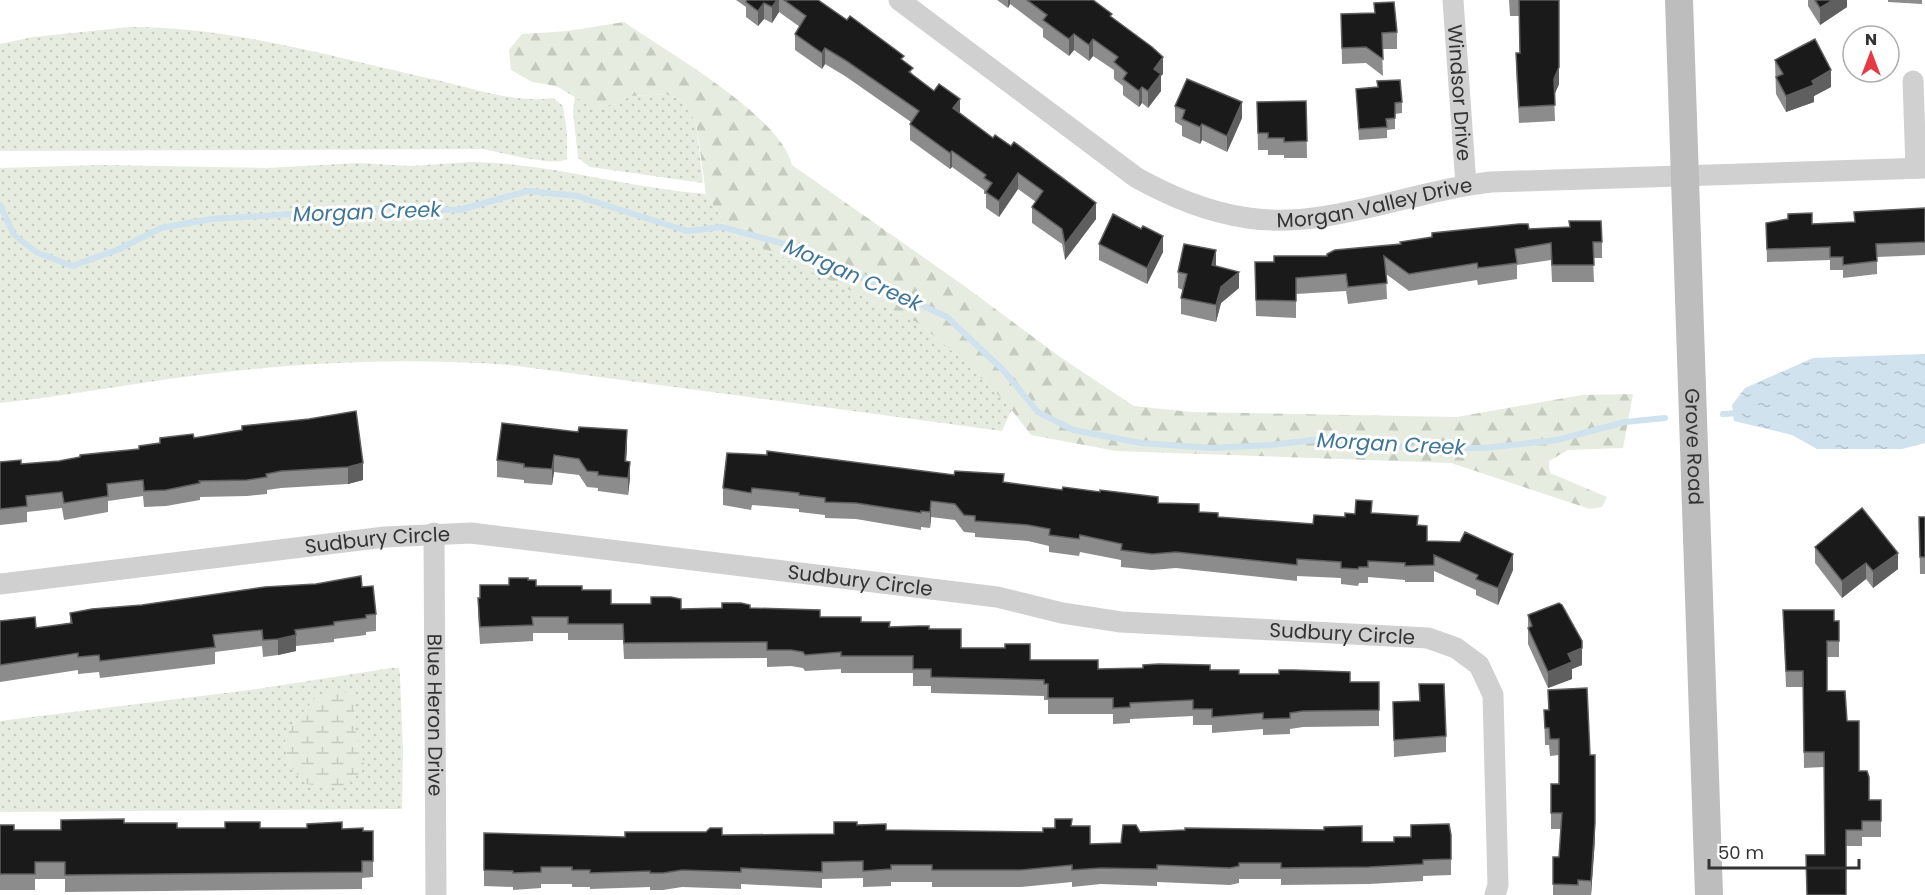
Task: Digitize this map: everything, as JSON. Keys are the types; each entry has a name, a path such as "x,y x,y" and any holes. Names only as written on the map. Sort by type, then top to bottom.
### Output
{"street":[{"name":"Morgan Valley Drive","path":"899,0 1129,172 1184,202 1250,219 1319,217 1466,185 1920,168 1913,81"},
{"name":"Windsor Drive","path":"1453,0 1466,185"},
{"name":"Grove Road","path":"1679,0 1709,895"},
{"name":"Sudbury Circle","path":"0,584 434,533 471,533 982,595 1066,614 1121,622 1428,638 1456,648 1479,665 1493,695 1498,885 1495,895"},
{"name":"Blue Heron Drive","path":"434,533 436,895"}],"green space":[{"path":"624,22 720,86 745,106 767,126 783,146 792,165 963,285 1060,357 1134,406 1191,412 1457,417 1582,395 1633,394 1623,448 1568,450 1549,461 1550,473 1607,497 1602,507 1590,509 1451,463 1116,451 1031,435 1007,404 963,360 918,323 731,233 706,194 696,122 682,100 665,94 632,96 597,110 556,86 532,82 511,70 509,50 522,34 568,31"},
{"path":"131,27 169,28 245,38 320,53 492,94 523,99 553,98 563,106 567,133 567,159 539,160 483,149 0,151 0,44 33,37"},
{"path":"665,94 682,100 696,122 703,183 590,167 578,158 573,111 575,96 597,109 632,96"},
{"path":"471,162 501,163 647,187 706,194 731,233 918,323 963,360 1012,409 1002,431 510,365 439,362 332,363 261,368 0,403 0,168 101,165 267,168 358,163 410,166"},
{"path":"399,668 403,752 402,809 0,812 0,721 250,690","holes":["318,695 355,700 354,725 291,767 284,745 290,728"]},
{"path":"337,690 348,693 355,700 354,725 365,768 344,788 306,784 291,767 284,745 290,728 318,695"}],"water":[{"path":"1925,354 1925,443 1902,449 1817,449 1792,435 1734,421 1732,405 1745,388 1813,358"}],"building":[{"path":"747,0 777,0 772,7 764,3 758,11 746,2"},
{"path":"784,0 818,0 847,20 850,16 904,56 901,59 913,68 909,72 934,91 939,84 960,99 953,108 993,138 995,135 1011,146 1014,142 1096,203 1065,244 1062,229 1032,207 1043,191 1018,173 999,201 986,192 992,183 984,178 986,175 910,124 919,111 845,60 825,48 822,53 795,34 806,16"},
{"path":"1027,0 1093,0 1163,57 1154,69 1161,74 1148,91 1142,87 1139,91 1123,79 1127,73 1114,62 1118,57 1093,39 1089,45 1074,34 1069,39 1043,20 1047,15"},
{"path":"1519,0 1559,0 1559,67 1554,79 1555,105 1519,107 1516,53 1520,53"},
{"path":"1815,0 1833,0 1820,8"},
{"path":"1394,2 1397,32 1382,33 1383,59 1366,47 1342,48 1341,14 1375,13 1374,3"},
{"path":"1815,39 1831,70 1812,81 1814,85 1786,96 1776,77 1783,74 1775,60"},
{"path":"1187,79 1242,102 1227,136 1202,124 1200,127 1182,119 1185,110 1175,106"},
{"path":"1400,80 1402,102 1395,103 1395,118 1386,119 1387,127 1359,129 1356,89 1378,87 1377,81"},
{"path":"1306,101 1307,141 1284,142 1284,138 1268,138 1268,133 1258,133 1257,102"},
{"path":"1925,208 1925,242 1876,244 1877,261 1843,265 1843,257 1830,257 1830,247 1767,249 1766,223 1788,219 1788,214 1812,213 1812,224 1855,222 1854,212"},
{"path":"1113,214 1141,229 1143,226 1163,236 1147,268 1099,244"},
{"path":"1569,221 1601,221 1602,242 1593,242 1594,265 1552,265 1551,243 1515,249 1517,263 1478,268 1477,263 1409,274 1384,256 1387,283 1348,287 1346,274 1296,278 1296,301 1256,300 1255,262 1274,262 1274,256 1327,256 1335,250 1401,244 1400,242 1432,237 1432,233 1519,224 1528,224 1529,229 1570,227"},
{"path":"1184,244 1216,250 1212,265 1239,272 1221,287 1216,305 1181,298 1187,274 1178,272"},
{"path":"356,411 363,463 348,467 281,471 266,474 267,477 247,480 199,481 200,483 166,490 144,491 143,480 107,484 108,496 64,503 62,492 26,496 27,506 0,509 0,462 21,460 21,464 59,461 80,457 80,455 139,449 139,446 160,443 160,438 193,434 194,438 242,430 242,426 309,419"},
{"path":"502,423 578,432 579,427 627,430 625,461 630,462 628,478 598,475 598,472 587,471 579,459 554,455 552,469 524,467 524,464 497,460"},
{"path":"767,451 954,475 955,471 1004,474 1003,482 1062,490 1063,487 1158,497 1158,503 1199,504 1199,512 1218,513 1218,517 1313,524 1314,515 1345,517 1345,513 1355,514 1356,500 1372,501 1371,513 1418,516 1417,525 1427,526 1427,541 1460,542 1465,532 1513,554 1498,588 1476,579 1478,575 1434,555 1434,565 1405,566 1405,563 1368,561 1368,567 1358,569 1341,568 1341,562 1297,559 1297,565 1176,552 1152,554 1121,550 1122,544 1080,535 1079,539 1049,535 1050,529 975,521 975,516 964,515 955,504 931,501 930,512 921,511 921,513 856,503 825,502 825,498 799,495 799,493 752,488 751,493 723,488 727,453 767,455"},
{"path":"1862,508 1898,553 1873,571 1866,563 1842,581 1815,547"},
{"path":"1919,517 1925,517 1925,557 1920,557"},
{"path":"361,576 362,587 373,586 376,614 366,615 366,618 295,630 296,635 278,639 263,640 262,630 213,635 215,647 100,661 99,655 78,657 78,653 0,665 0,621 35,617 36,628 72,623 70,613 92,609 142,605 265,587 316,584"},
{"path":"509,578 536,580 536,586 582,586 582,590 611,590 611,604 651,604 651,597 671,597 681,599 681,609 722,608 722,603 741,603 750,605 750,608 820,610 820,617 861,617 861,622 890,622 889,627 929,626 929,629 961,629 961,648 1005,648 1005,644 1030,644 1030,660 1098,660 1098,669 1143,668 1143,665 1159,664 1210,665 1210,670 1239,670 1239,674 1279,674 1279,670 1350,672 1350,682 1379,682 1379,710 1303,711 1290,713 1290,718 1263,719 1263,713 1212,717 1212,709 1193,709 1193,700 1130,703 1130,707 1113,708 1113,698 1048,698 1048,684 1044,684 1044,680 931,677 931,669 913,669 913,656 841,656 841,652 805,655 803,652 791,650 767,650 767,642 624,643 623,624 568,624 568,617 532,617 533,625 480,627 478,598 480,598 480,585 509,585"},
{"path":"1559,603 1582,641 1582,648 1568,654 1572,662 1548,672 1528,628 1532,626 1528,615"},
{"path":"1783,610 1834,610 1834,621 1839,621 1839,641 1827,641 1827,691 1845,691 1847,721 1859,721 1859,771 1867,771 1869,800 1881,800 1881,821 1862,821 1862,830 1846,830 1846,895 1807,895 1806,855 1825,855 1824,752 1804,752 1803,671 1786,671"},
{"path":"1419,684 1444,684 1446,736 1394,740 1393,702 1420,701"},
{"path":"1587,688 1590,755 1595,755 1595,823 1591,881 1578,880 1578,885 1553,884 1553,857 1559,857 1562,813 1551,813 1551,784 1559,784 1559,739 1550,739 1549,728 1545,728 1544,710 1549,710 1548,690"},
{"path":"124,819 124,823 177,823 177,828 225,828 225,822 260,822 260,828 307,828 307,824 342,822 342,829 363,828 363,831 373,831 373,861 362,861 362,872 65,875 65,862 35,862 35,874 0,874 0,825 14,825 14,830 61,830 61,820"},
{"path":"1055,819 1072,819 1071,826 1090,826 1090,844 1121,843 1123,825 1136,825 1140,832 1185,830 1185,828 1324,830 1324,827 1362,826 1362,842 1394,842 1394,837 1411,837 1411,825 1449,824 1451,859 1423,860 1423,864 1369,867 1281,868 1281,863 1239,863 1239,866 1230,868 1157,865 1157,869 1072,870 1072,865 1021,870 932,870 932,865 891,865 891,869 863,871 863,861 822,862 822,872 741,868 741,872 682,870 663,873 650,873 650,871 590,873 590,870 572,870 572,867 541,867 541,872 513,873 513,871 484,870 484,833 625,837 625,832 706,832 710,828 722,828 722,835 834,834 834,822 857,822 857,825 886,824 886,830 1043,832 1043,828 1055,828"}],"waterway":[{"name":"Morgan Creek","path":"0,205 14,235 36,252 72,266 117,250 161,228 211,219 396,208 459,210 528,191 577,196 687,231 722,227 806,250 947,317 1003,370 1038,412 1073,430 1141,443 1212,448 1271,445 1340,437 1413,448 1484,448 1557,440 1625,422 1665,418"},
{"name":"Morgan Creek","path":"1723,414 1739,413"}]}
